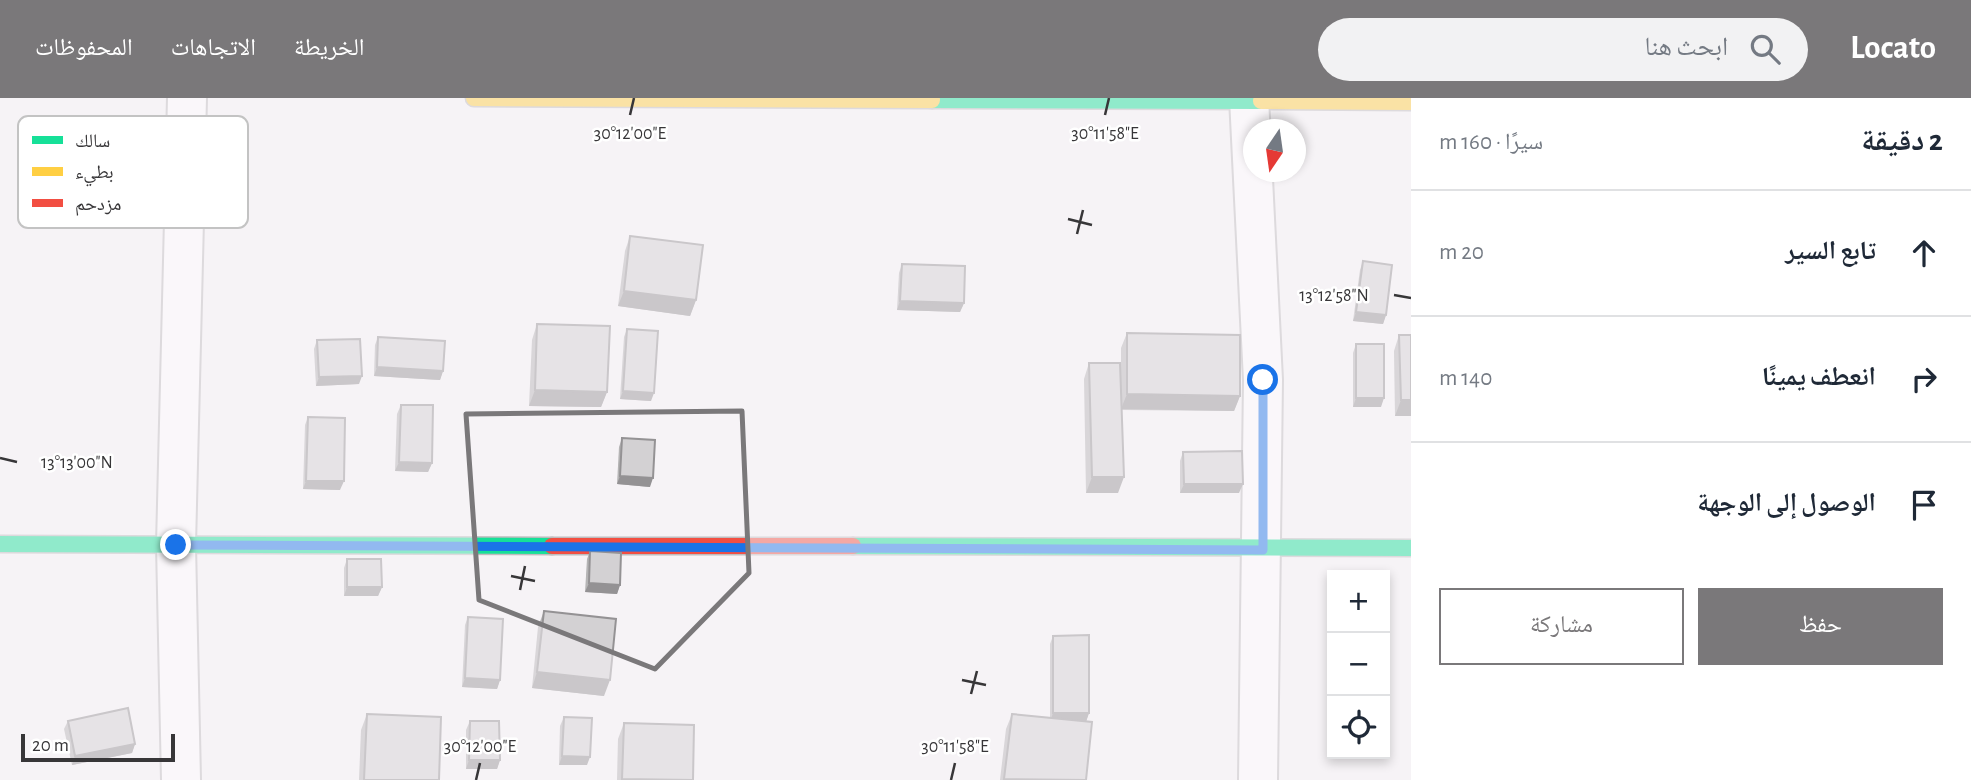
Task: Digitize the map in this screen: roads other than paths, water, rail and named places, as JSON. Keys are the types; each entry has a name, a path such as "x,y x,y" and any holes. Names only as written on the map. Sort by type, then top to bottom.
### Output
{"street":[{"path":"187,98 187,116"},
{"path":"474,98 1411,102"},
{"path":"1249,100 1263,380 1263,550 1258,780"},
{"path":"181,780 176,545 184,228"},
{"path":"0,544 1263,550 1411,548"}]}
